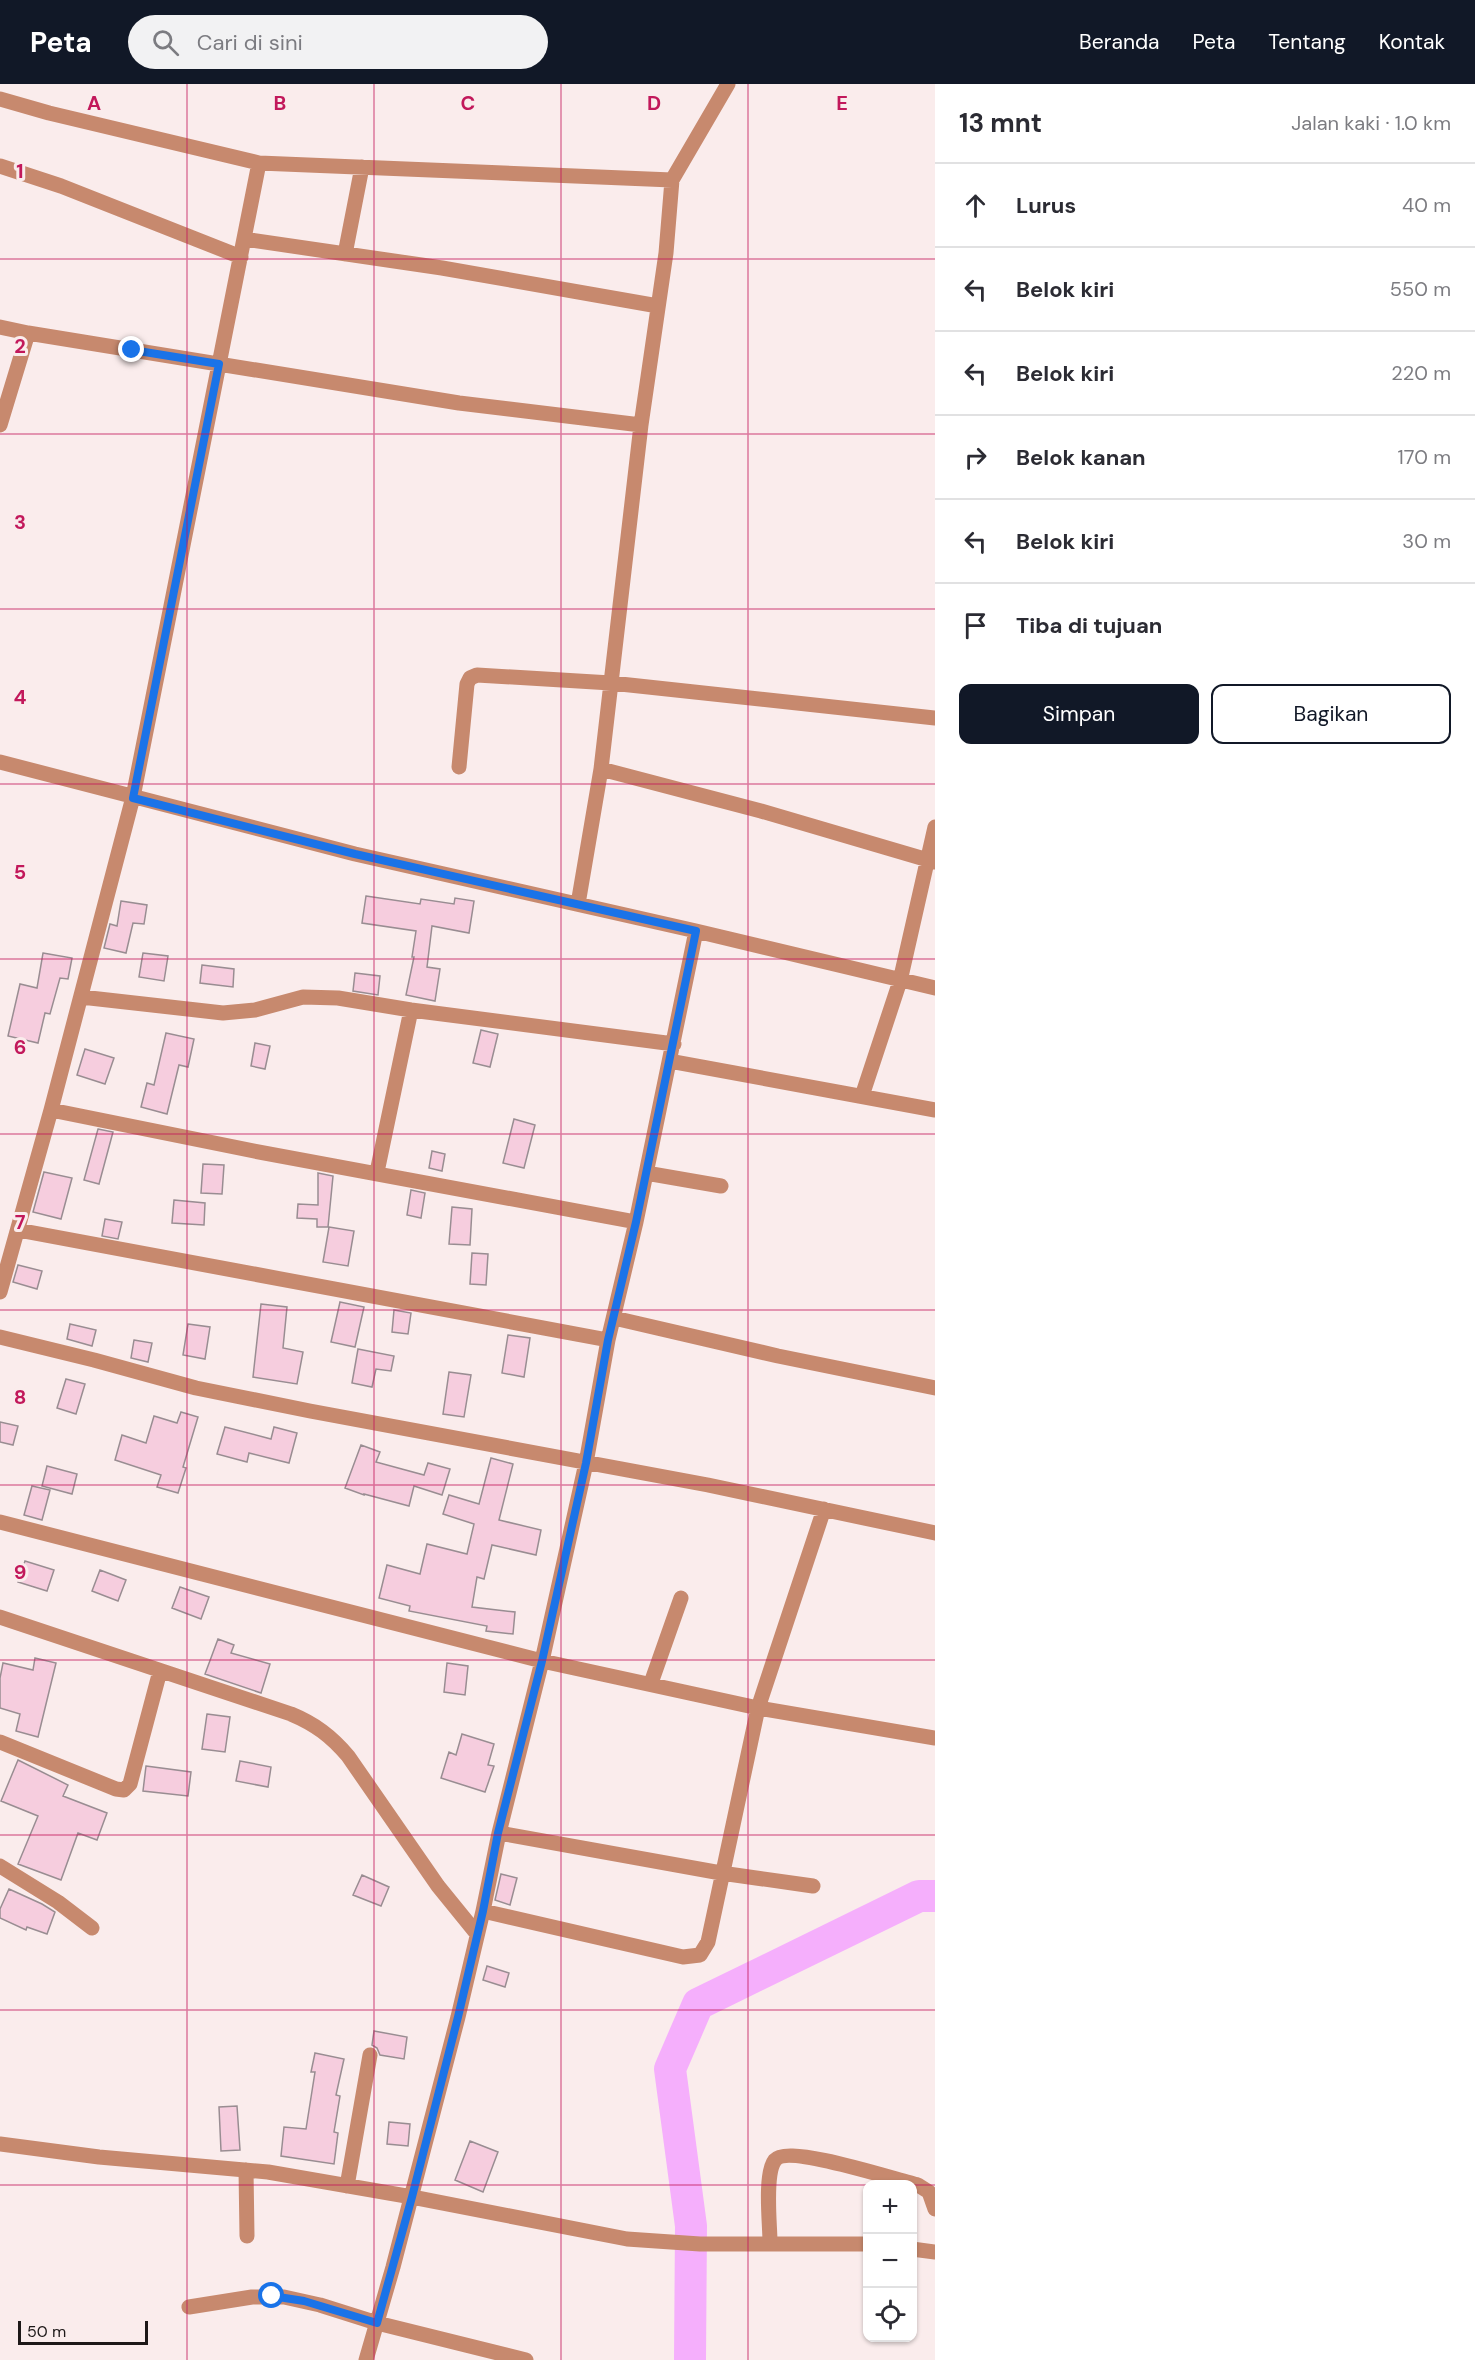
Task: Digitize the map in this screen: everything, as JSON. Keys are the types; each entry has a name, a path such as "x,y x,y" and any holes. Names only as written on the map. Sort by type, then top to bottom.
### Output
{"street":[{"path":"578,904 601,768 672,180 728,84"},
{"path":"0,99 49,113 259,163 672,180"},
{"path":"0,1292 51,1110 133,798 259,163"},
{"path":"0,166 61,186 241,257"},
{"path":"345,254 362,167"},
{"path":"244,240 442,268 658,306"},
{"path":"0,327 459,403 641,425"},
{"path":"0,425 28,333"},
{"path":"459,767 467,684 471,677 486,674 611,683 935,718"},
{"path":"0,762 355,854 935,988"},
{"path":"601,768 761,810 932,861"},
{"path":"862,1096 900,981 932,861 935,827"},
{"path":"366,2360 412,2197 483,1911 498,1833 542,1661 586,1463 608,1340 636,1222 696,931"},
{"path":"81,997 223,1013 255,1010 288,1000 314,996 674,1044"},
{"path":"376,1172 411,1010"},
{"path":"670,1061 935,1110"},
{"path":"51,1110 254,1151 636,1222"},
{"path":"646,1173 721,1186"},
{"path":"18,1230 608,1340"},
{"path":"614,1318 935,1388"},
{"path":"0,1337 196,1388 708,1485 935,1533"},
{"path":"483,1911 641,1947 695,1957 702,1953 708,1942 758,1708 824,1509"},
{"path":"0,1522 542,1661 758,1708 935,1738"},
{"path":"651,1683 681,1598"},
{"path":"0,1617 291,1714 323,1730 348,1756 431,1877 477,1934"},
{"path":"0,1742 116,1789 124,1790 130,1784 160,1671"},
{"path":"498,1833 721,1873 813,1886"},
{"path":"0,1866 58,1902 92,1928"},
{"path":"347,2186 370,2055"},
{"path":"0,2144 99,2157 246,2170 412,2197 627,2239 700,2244 771,2242 863,2244"},
{"path":"771,2242 770,2175 774,2162 782,2155 795,2155 831,2162 918,2185 929,2192 935,2208"},
{"path":"246,2170 247,2236"},
{"path":"917,2249 935,2252"},
{"path":"189,2307 252,2297 284,2297 520,2359"}],"building":[{"path":"366,896 420,904 421,899 454,904 455,898 474,901 469,933 432,926 427,967 440,969 435,1001 406,995 414,957 412,957 416,931 362,923"},
{"path":"121,901 147,905 144,924 133,923 126,953 104,948 110,924 117,926"},
{"path":"43,953 72,958 68,979 60,978 50,1014 45,1013 38,1043 8,1036 20,984 37,988"},
{"path":"143,953 168,956 164,981 139,977"},
{"path":"202,965 234,969 233,987 200,983"},
{"path":"355,973 380,976 378,995 353,991"},
{"path":"481,1030 498,1034 490,1067 473,1063"},
{"path":"166,1033 194,1039 188,1067 179,1065 167,1114 141,1107 147,1083 154,1085"},
{"path":"255,1043 270,1046 265,1069 251,1066"},
{"path":"85,1049 114,1058 105,1084 77,1075"},
{"path":"514,1119 535,1125 524,1168 503,1163"},
{"path":"98,1129 113,1132 99,1184 84,1180"},
{"path":"432,1151 445,1154 442,1171 429,1168"},
{"path":"203,1164 224,1165 222,1194 201,1193"},
{"path":"44,1172 72,1178 61,1219 33,1212"},
{"path":"318,1173 333,1176 328,1227 317,1227 317,1219 297,1218 298,1204 318,1205"},
{"path":"411,1190 425,1193 421,1218 407,1215"},
{"path":"174,1200 205,1203 204,1225 172,1223"},
{"path":"452,1207 472,1209 470,1245 449,1244"},
{"path":"105,1219 122,1222 118,1239 102,1236"},
{"path":"329,1227 354,1231 348,1266 323,1262"},
{"path":"472,1253 488,1254 486,1285 470,1284"},
{"path":"18,1265 42,1271 37,1289 13,1282"},
{"path":"340,1302 364,1307 355,1347 331,1342"},
{"path":"261,1304 287,1307 283,1348 303,1352 297,1384 253,1377"},
{"path":"394,1310 411,1313 408,1334 392,1332"},
{"path":"70,1324 96,1330 92,1346 67,1339"},
{"path":"188,1324 210,1327 205,1359 183,1355"},
{"path":"508,1335 530,1338 524,1377 502,1373"},
{"path":"134,1340 152,1343 148,1362 131,1358"},
{"path":"358,1349 394,1356 391,1371 376,1369 372,1387 352,1383"},
{"path":"449,1372 471,1375 464,1417 443,1414"},
{"path":"66,1379 85,1384 76,1414 57,1408"},
{"path":"181,1412 198,1417 178,1493 157,1487 161,1475 115,1460 122,1435 146,1443 154,1416 177,1423"},
{"path":"0,1422 18,1426 13,1445 0,1442"},
{"path":"225,1427 271,1439 274,1427 297,1433 289,1463 249,1453 247,1462 217,1454"},
{"path":"361,1445 380,1452 376,1462 424,1475 428,1463 450,1469 442,1495 414,1486 409,1506 345,1488"},
{"path":"491,1458 513,1464 499,1520 541,1530 536,1555 492,1545 484,1579 477,1577 472,1607 515,1612 513,1634 486,1631 487,1626 409,1611 410,1606 379,1598 387,1565 420,1574 427,1544 467,1554 474,1524 443,1514 449,1495 479,1504"},
{"path":"47,1466 77,1474 72,1494 42,1486"},
{"path":"32,1486 50,1490 42,1520 24,1515"},
{"path":"25,1561 54,1570 47,1591 18,1582"},
{"path":"100,1570 126,1580 118,1601 92,1591"},
{"path":"180,1587 209,1597 201,1619 172,1608"},
{"path":"218,1639 234,1645 231,1653 270,1664 261,1693 205,1674"},
{"path":"35,1658 56,1663 38,1737 16,1731 20,1714 0,1708 0,1678 3,1663 33,1670"},
{"path":"447,1663 468,1666 465,1695 444,1692"},
{"path":"207,1714 230,1717 225,1752 202,1749"},
{"path":"462,1734 494,1744 488,1765 494,1766 485,1792 441,1778 449,1752 456,1755"},
{"path":"18,1760 68,1785 63,1796 107,1813 97,1840 78,1833 61,1880 18,1864 38,1816 1,1801"},
{"path":"240,1761 271,1767 268,1787 236,1781"},
{"path":"146,1766 191,1772 188,1796 143,1791"},
{"path":"501,1874 517,1878 510,1905 495,1900"},
{"path":"362,1875 389,1887 381,1906 353,1895"},
{"path":"9,1889 55,1912 47,1934 27,1927 26,1930 0,1918 0,1909"},
{"path":"487,1966 509,1973 505,1987 483,1980"},
{"path":"374,2031 407,2037 404,2059 380,2055 377,2048 372,2045"},
{"path":"315,2053 344,2059 336,2095 340,2096 334,2132 338,2133 334,2164 281,2156 284,2127 306,2129 315,2072 311,2072"},
{"path":"237,2106 240,2150 221,2151 219,2107"},
{"path":"389,2122 410,2124 408,2146 387,2144"},
{"path":"470,2141 498,2152 483,2192 455,2180"}],"waterway":[{"path":"690,2360 691,2226 670,2069 698,2004 919,1896 935,1896"}],"route":[{"path":"132,350 219,364 133,798 355,854 696,931 636,1222 608,1340 586,1463 542,1661 498,1833 483,1911 458,2017 377,2323 320,2305 272,2296"}]}
